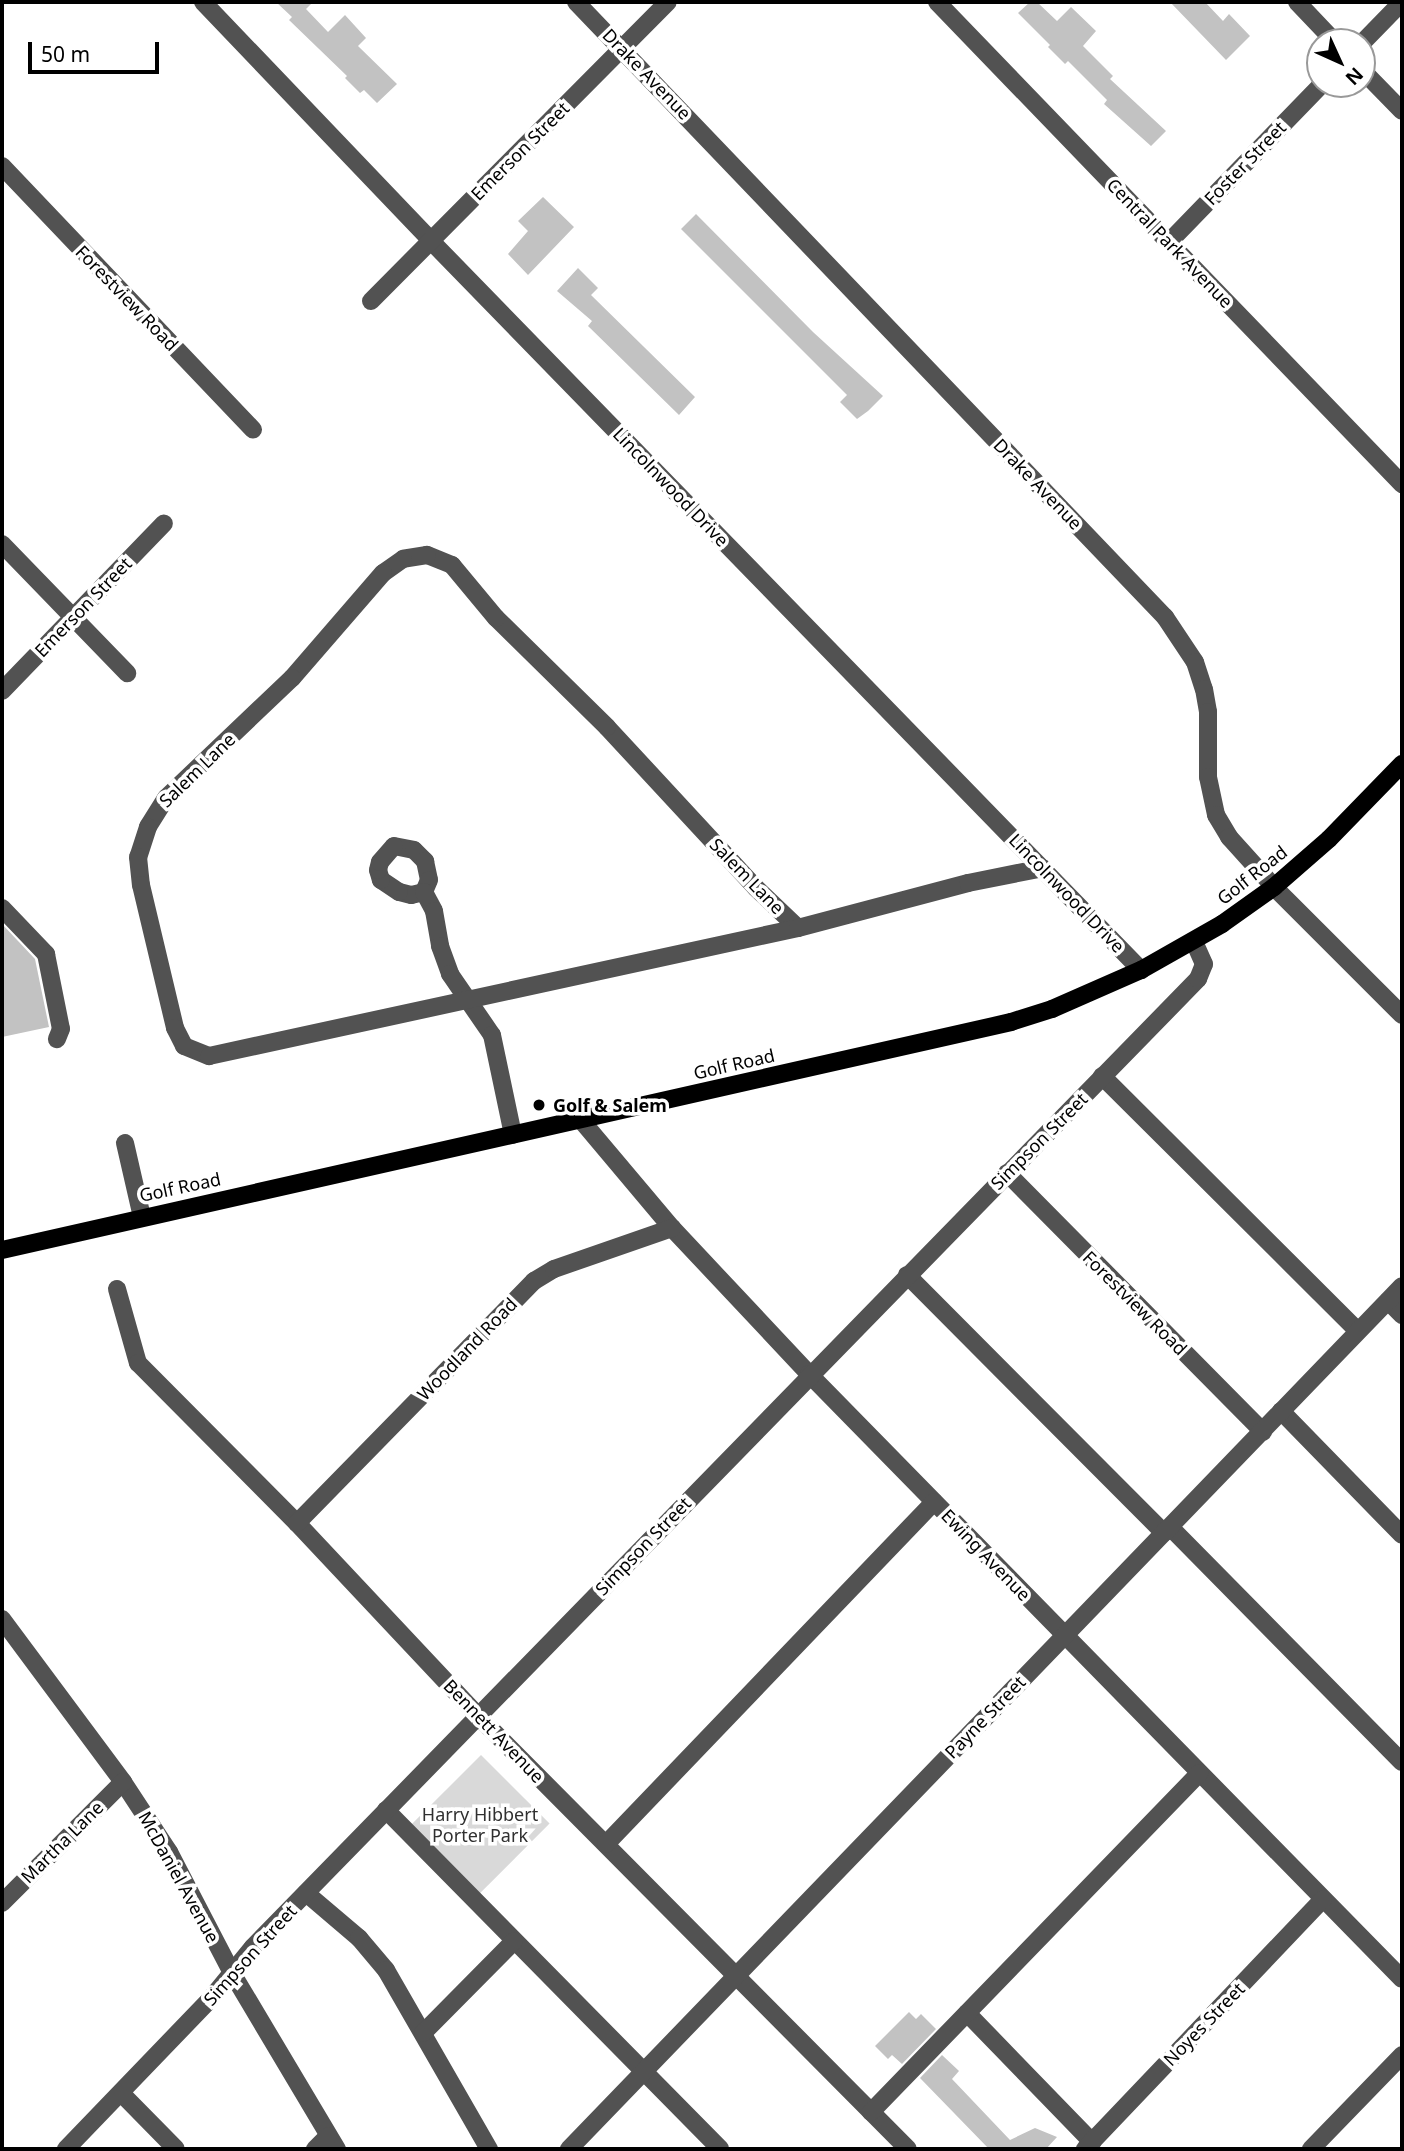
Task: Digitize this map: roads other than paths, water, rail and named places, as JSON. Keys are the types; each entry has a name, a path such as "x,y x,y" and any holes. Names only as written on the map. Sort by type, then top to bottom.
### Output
{"main road":[{"name":"Golf Road","path":"2,1250 1012,1022 1052,1009 1141,970 1194,942 1274,887 1329,839 1402,764"}],"street":[{"name":"Lincolnwood Drive","path":"203,2 431,241 1141,970"},
{"name":"Drake Avenue","path":"576,2 1165,617 1195,662 1204,689 1208,712 1208,777 1216,815 1229,836 1274,887 1402,1015"},
{"name":"Emerson Street","path":"372,301 668,2"},
{"name":"Central Park Avenue","path":"937,2 1402,484"},
{"path":"1297,2 1322,28"},
{"path":"1376,29 1402,2"},
{"path":"1376,84 1402,111"},
{"name":"Foster Street","path":"1168,242 1308,98"},
{"name":"Forestview Road","path":"2,166 253,430"},
{"name":"Emerson Street","path":"2,691 164,523"},
{"path":"2,544 127,673"},
{"name":"Salem Lane","path":"799,928 756,888 607,727 496,618 452,565 440,558 415,556 392,565 383,573 292,678 166,799 155,812 138,857 140,877 174,1028 184,1046 198,1054 222,1054 799,928 968,884 1043,868"},
{"path":"424,892 434,911 440,946 450,974 467,1001 479,1012 492,1035 513,1135"},
{"path":"2,908 46,954 61,1029 57,1039"},
{"name":"Simpson Street","path":"66,2149 232,1973 253,1947 809,1374 1198,979 1204,964 1194,942"},
{"path":"1102,1076 1359,1331"},
{"name":"Ewing Avenue","path":"581,1120 672,1228 809,1374 1402,1979"},
{"path":"125,1143 142,1217"},
{"name":"Forestview Road","path":"1007,1174 1262,1432"},
{"name":"Woodland Road","path":"297,1523 534,1281 554,1269 672,1228"},
{"path":"907,1275 1402,1762"},
{"name":"Payne Street","path":"569,2149 1402,1286"},
{"name":"Bennett Avenue","path":"117,1289 138,1363 297,1523 478,1716 908,2149"},
{"path":"1388,1301 1402,1315"},
{"path":"1281,1412 1402,1535"},
{"path":"606,1844 934,1502"},
{"name":"McDaniel Avenue","path":"2,1619 123,1782 169,1852 232,1973 332,2142"},
{"path":"871,2112 1199,1773"},
{"name":"Martha Lane","path":"2,1903 123,1782"},
{"path":"386,1810 720,2149"},
{"path":"306,1893 375,1955 489,2149"},
{"name":"Noyes Street","path":"1089,2145 1323,1899"},
{"path":"423,2033 513,1941"},
{"path":"967,2013 1089,2145"},
{"path":"1311,2149 1402,2055"},
{"path":"121,2092 176,2149"},
{"path":"315,2149 332,2142"}],"place":[{"name":"Golf & Salem","path":"539,1105"}],"park label":[{"name":"Harry Hibbert Porter Park","path":"480,1825"}]}
